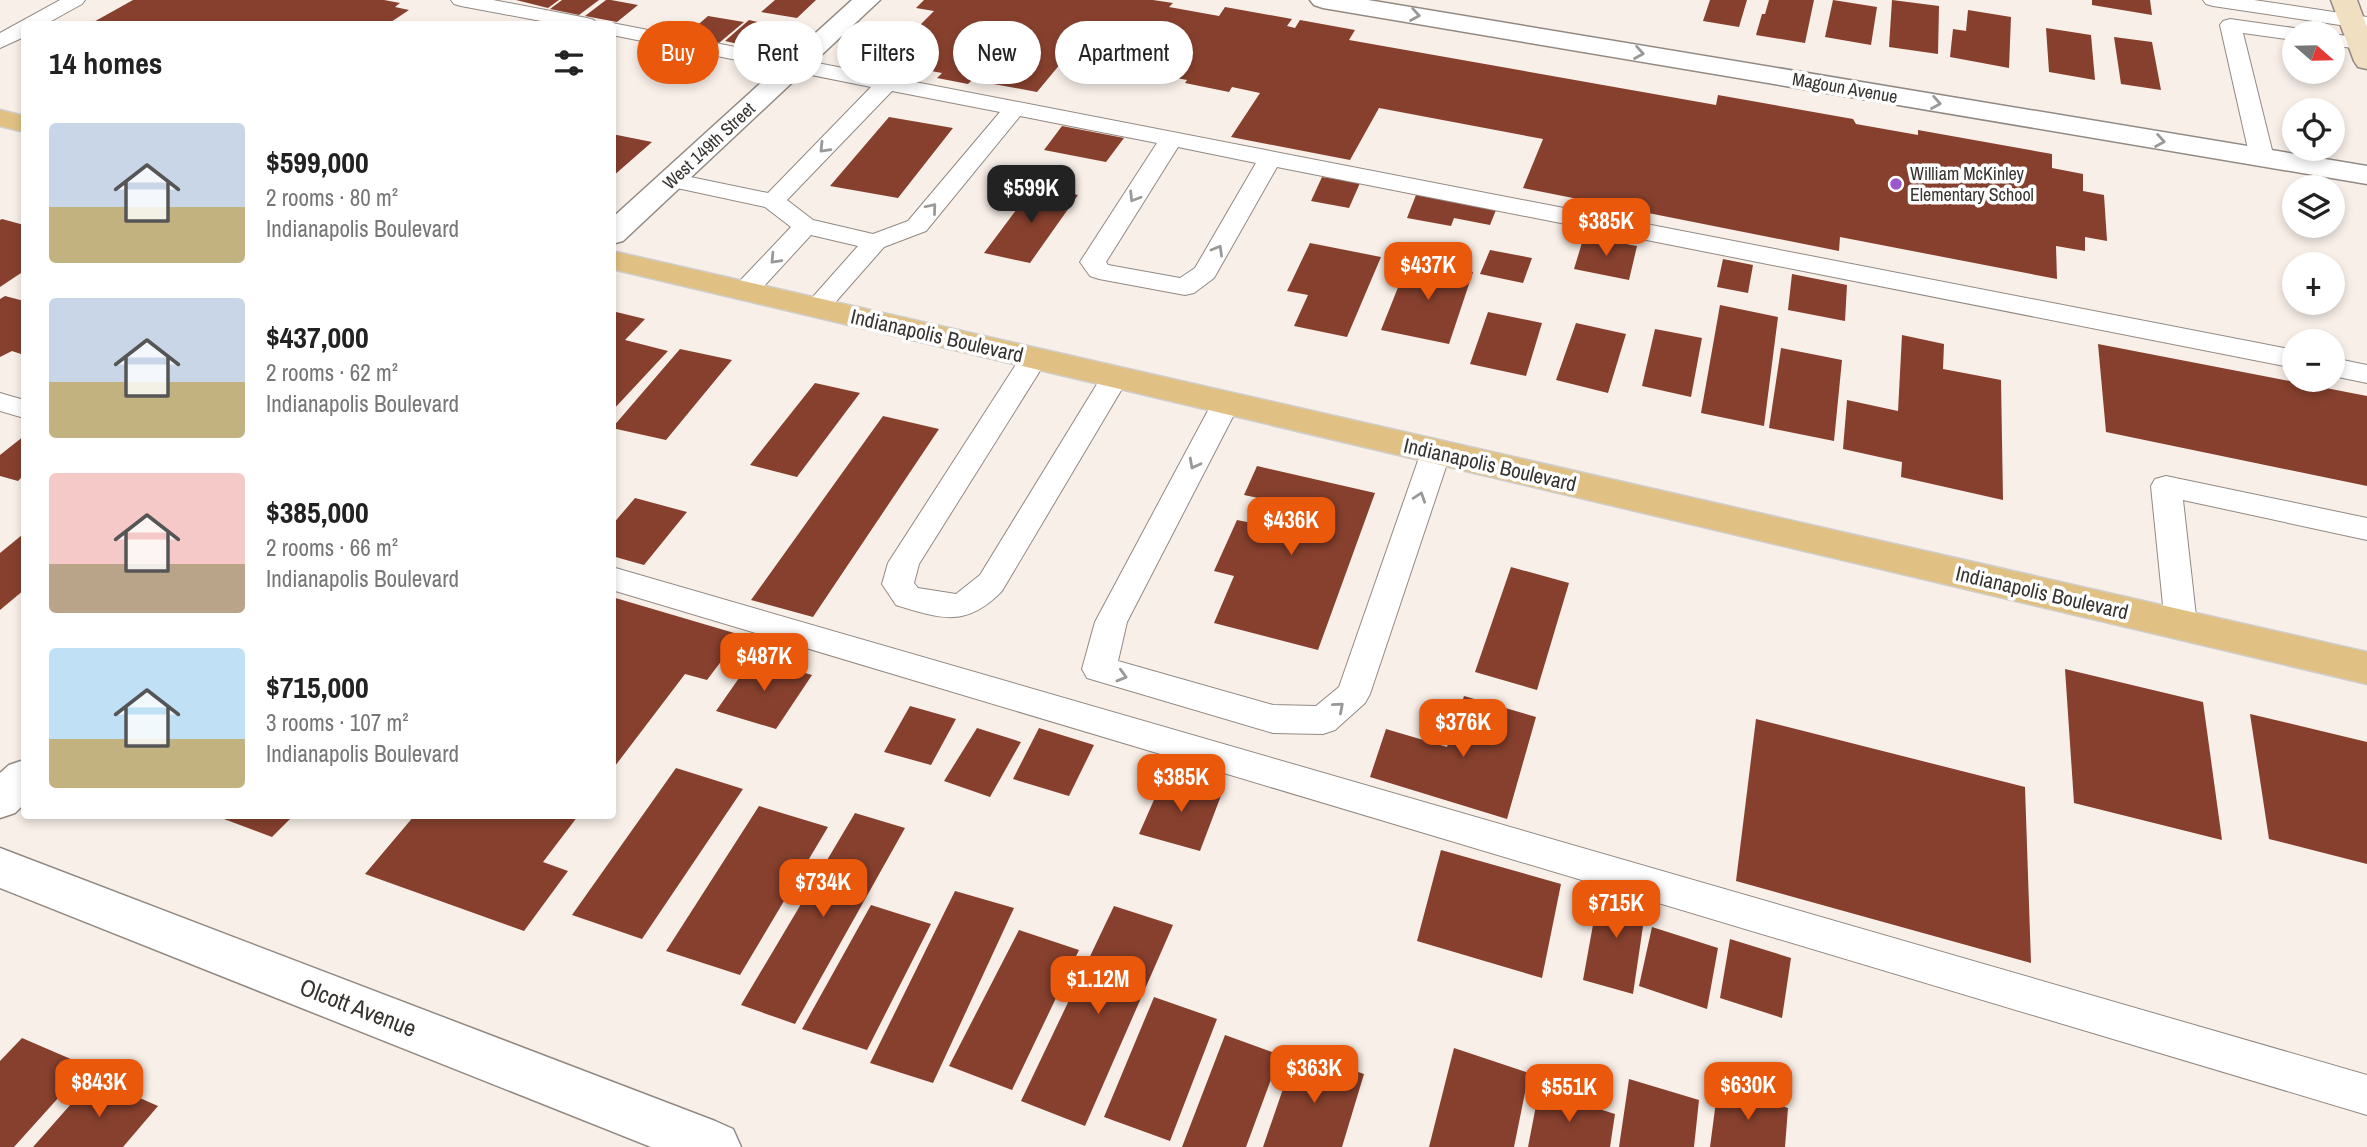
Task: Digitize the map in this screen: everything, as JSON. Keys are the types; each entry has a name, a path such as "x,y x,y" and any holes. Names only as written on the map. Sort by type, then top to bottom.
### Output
{"main road":[{"path":"0,118 21,123"},
{"name":"Indianapolis Boulevard","path":"616,261 2367,668"}],"street":[{"name":"West 149th Street","path":"823,41 867,0"},
{"name":"Magoun Avenue","path":"1323,0 2367,175"},
{"name":"West 149th Street","path":"616,231 776,84"},
{"path":"0,800 21,781"},
{"name":"Olcott Avenue","path":"0,868 715,1147"}],"lane":[{"path":"37,21 75,0"},
{"path":"461,0 571,21"},
{"path":"2213,0 2358,30"},
{"path":"2262,158 2230,25 2282,32"},
{"path":"0,42 21,30"},
{"path":"616,30 733,53"},
{"path":"823,73 879,91 1008,116 1171,139 2282,357"},
{"path":"773,201 879,91"},
{"path":"816,308 875,242 917,226 1008,116"},
{"path":"1171,139 1093,262 1099,271 1185,287 1205,273 1270,158"},
{"path":"671,180 773,201 805,226 875,242"},
{"path":"745,291 805,226"},
{"path":"1034,358 904,563 898,584 907,597 955,609 975,600 991,583 1115,377"},
{"path":"2345,369 2367,374"},
{"path":"0,402 21,408"},
{"path":"1226,403 1111,622 1099,669 1273,719 1323,720 1353,694 1436,452"},
{"path":"2181,625 2166,486 2367,529"},
{"path":"616,579 2367,1095"}],"building":[{"path":"133,0 384,0 400,3 395,7 409,10 392,21 95,21"},
{"path":"516,0 559,0 548,8"},
{"path":"562,0 599,0 579,15 550,9"},
{"path":"606,0 638,5 617,22 585,16"},
{"path":"775,0 816,0 797,18 761,12"},
{"path":"924,0 1153,0 1173,3 1169,7 1219,16 1225,7 1292,19 1287,26 1295,28 1300,20 1355,30 1349,40 1716,105 1718,95 1853,119 1856,124 1918,135 1918,130 2052,154 2052,168 2083,174 2083,191 2104,195 2107,241 2085,237 2085,251 2056,246 2057,279 1840,237 1839,251 1523,188 1543,139 1379,108 1350,160 1231,137 1260,93 1232,87 1229,92 1190,84 1193,84 1193,21 1055,21 1055,70 1037,92 994,84 1041,84 1041,21 953,21 953,81 939,78 942,73 939,72 939,21 924,21 934,11 916,8"},
{"path":"1710,0 1747,0 1739,27 1703,21"},
{"path":"1769,0 1814,0 1805,43 1756,35"},
{"path":"1833,0 1877,7 1871,45 1825,37"},
{"path":"1892,0 1939,6 1938,54 1889,47"},
{"path":"2092,0 2150,0 2152,15 2092,5"},
{"path":"1968,10 2011,17 2009,68 1950,57 1953,29 1966,31"},
{"path":"708,16 738,21 733,21 733,31 719,43 719,21 702,21"},
{"path":"2046,28 2091,35 2095,80 2049,72"},
{"path":"733,34 733,43 725,41"},
{"path":"2114,37 2152,42 2161,90 2121,84"},
{"path":"889,117 953,128 898,198 830,186"},
{"path":"1062,126 1124,138 1106,162 1044,150"},
{"path":"616,135 652,142 616,174"},
{"path":"1322,177 1360,183 1349,208 1311,201"},
{"path":"1034,186 1078,195 1030,263 984,253"},
{"path":"1416,195 1496,210 1490,225 1454,218 1451,226 1407,218"},
{"path":"0,220 21,224 21,273 0,287"},
{"path":"1584,236 1637,246 1629,280 1574,269"},
{"path":"1310,243 1381,257 1347,337 1294,326 1308,295 1287,291"},
{"path":"1490,250 1532,258 1523,283 1480,274"},
{"path":"1723,259 1753,265 1748,293 1717,287"},
{"path":"1409,260 1473,272 1449,344 1381,330"},
{"path":"1792,274 1847,285 1845,321 1788,310"},
{"path":"5,296 21,300 21,354 12,351 0,357 0,299"},
{"path":"1720,305 1778,317 1764,426 1701,413"},
{"path":"616,312 645,319 625,340 668,351 616,407"},
{"path":"1488,312 1542,323 1526,376 1470,364"},
{"path":"1576,323 1626,334 1608,393 1556,380"},
{"path":"1655,329 1702,338 1691,397 1642,386"},
{"path":"1902,335 1944,344 1943,369 2001,380 2003,500 1901,477 1902,462 1843,449 1847,400 1898,411"},
{"path":"2098,344 2282,380 2282,392 2345,392 2367,396 2367,486 2106,432"},
{"path":"1781,348 1842,360 1834,441 1769,428"},
{"path":"680,349 732,360 666,440 616,429 616,423"},
{"path":"815,383 860,393 797,477 750,465"},
{"path":"883,416 939,429 813,617 751,600"},
{"path":"21,438 21,478 18,481 0,476 0,455"},
{"path":"1257,466 1375,493 1318,650 1214,623 1234,576 1214,571 1237,520 1252,523 1263,499 1244,495"},
{"path":"635,498 687,512 644,565 616,557 616,520"},
{"path":"21,536 21,592 0,610 0,553"},
{"path":"1511,567 1569,583 1537,690 1475,672"},
{"path":"616,598 741,635 707,680 685,674 616,765"},
{"path":"753,658 812,675 776,729 716,711"},
{"path":"2065,669 2203,702 2222,840 2074,803"},
{"path":"1464,696 1536,717 1507,819 1370,777 1386,729 1447,747"},
{"path":"910,706 956,719 931,765 884,752"},
{"path":"2250,714 2367,742 2367,864 2269,839"},
{"path":"1756,719 2025,787 2031,963 1736,881"},
{"path":"977,728 1021,742 990,797 944,781"},
{"path":"1039,728 1094,745 1069,796 1013,779"},
{"path":"676,768 743,789 642,939 572,915"},
{"path":"1164,777 1222,793 1200,851 1139,834"},
{"path":"759,806 828,827 740,975 666,951"},
{"path":"855,813 905,828 795,1024 741,1005"},
{"path":"224,819 290,819 272,837"},
{"path":"411,819 576,819 543,862 568,871 524,931 365,874"},
{"path":"1441,850 1561,884 1542,978 1417,941"},
{"path":"1600,886 1647,899 1633,994 1583,980"},
{"path":"955,891 1014,908 933,1083 870,1063"},
{"path":"871,905 931,924 867,1050 802,1029"},
{"path":"1114,906 1173,925 1085,1126 1021,1101"},
{"path":"1652,927 1718,948 1707,1009 1639,986"},
{"path":"1019,930 1079,950 1012,1090 949,1066"},
{"path":"1730,939 1791,958 1782,1018 1720,998"},
{"path":"1154,997 1217,1019 1170,1141 1104,1117"},
{"path":"1225,1035 1280,1055 1246,1147 1182,1147"},
{"path":"22,1038 87,1066 14,1147 0,1147 0,1061"},
{"path":"1454,1048 1529,1073 1514,1147 1429,1147"},
{"path":"1296,1051 1364,1074 1342,1147 1263,1147"},
{"path":"94,1078 158,1106 123,1147 33,1147"},
{"path":"1629,1079 1699,1100 1694,1147 1619,1147"},
{"path":"1718,1086 1788,1108 1785,1147 1710,1147"},
{"path":"1539,1090 1615,1114 1610,1147 1528,1147"}],"place":[{"name":"William McKinley Elementary School","path":"1896,184"}]}
